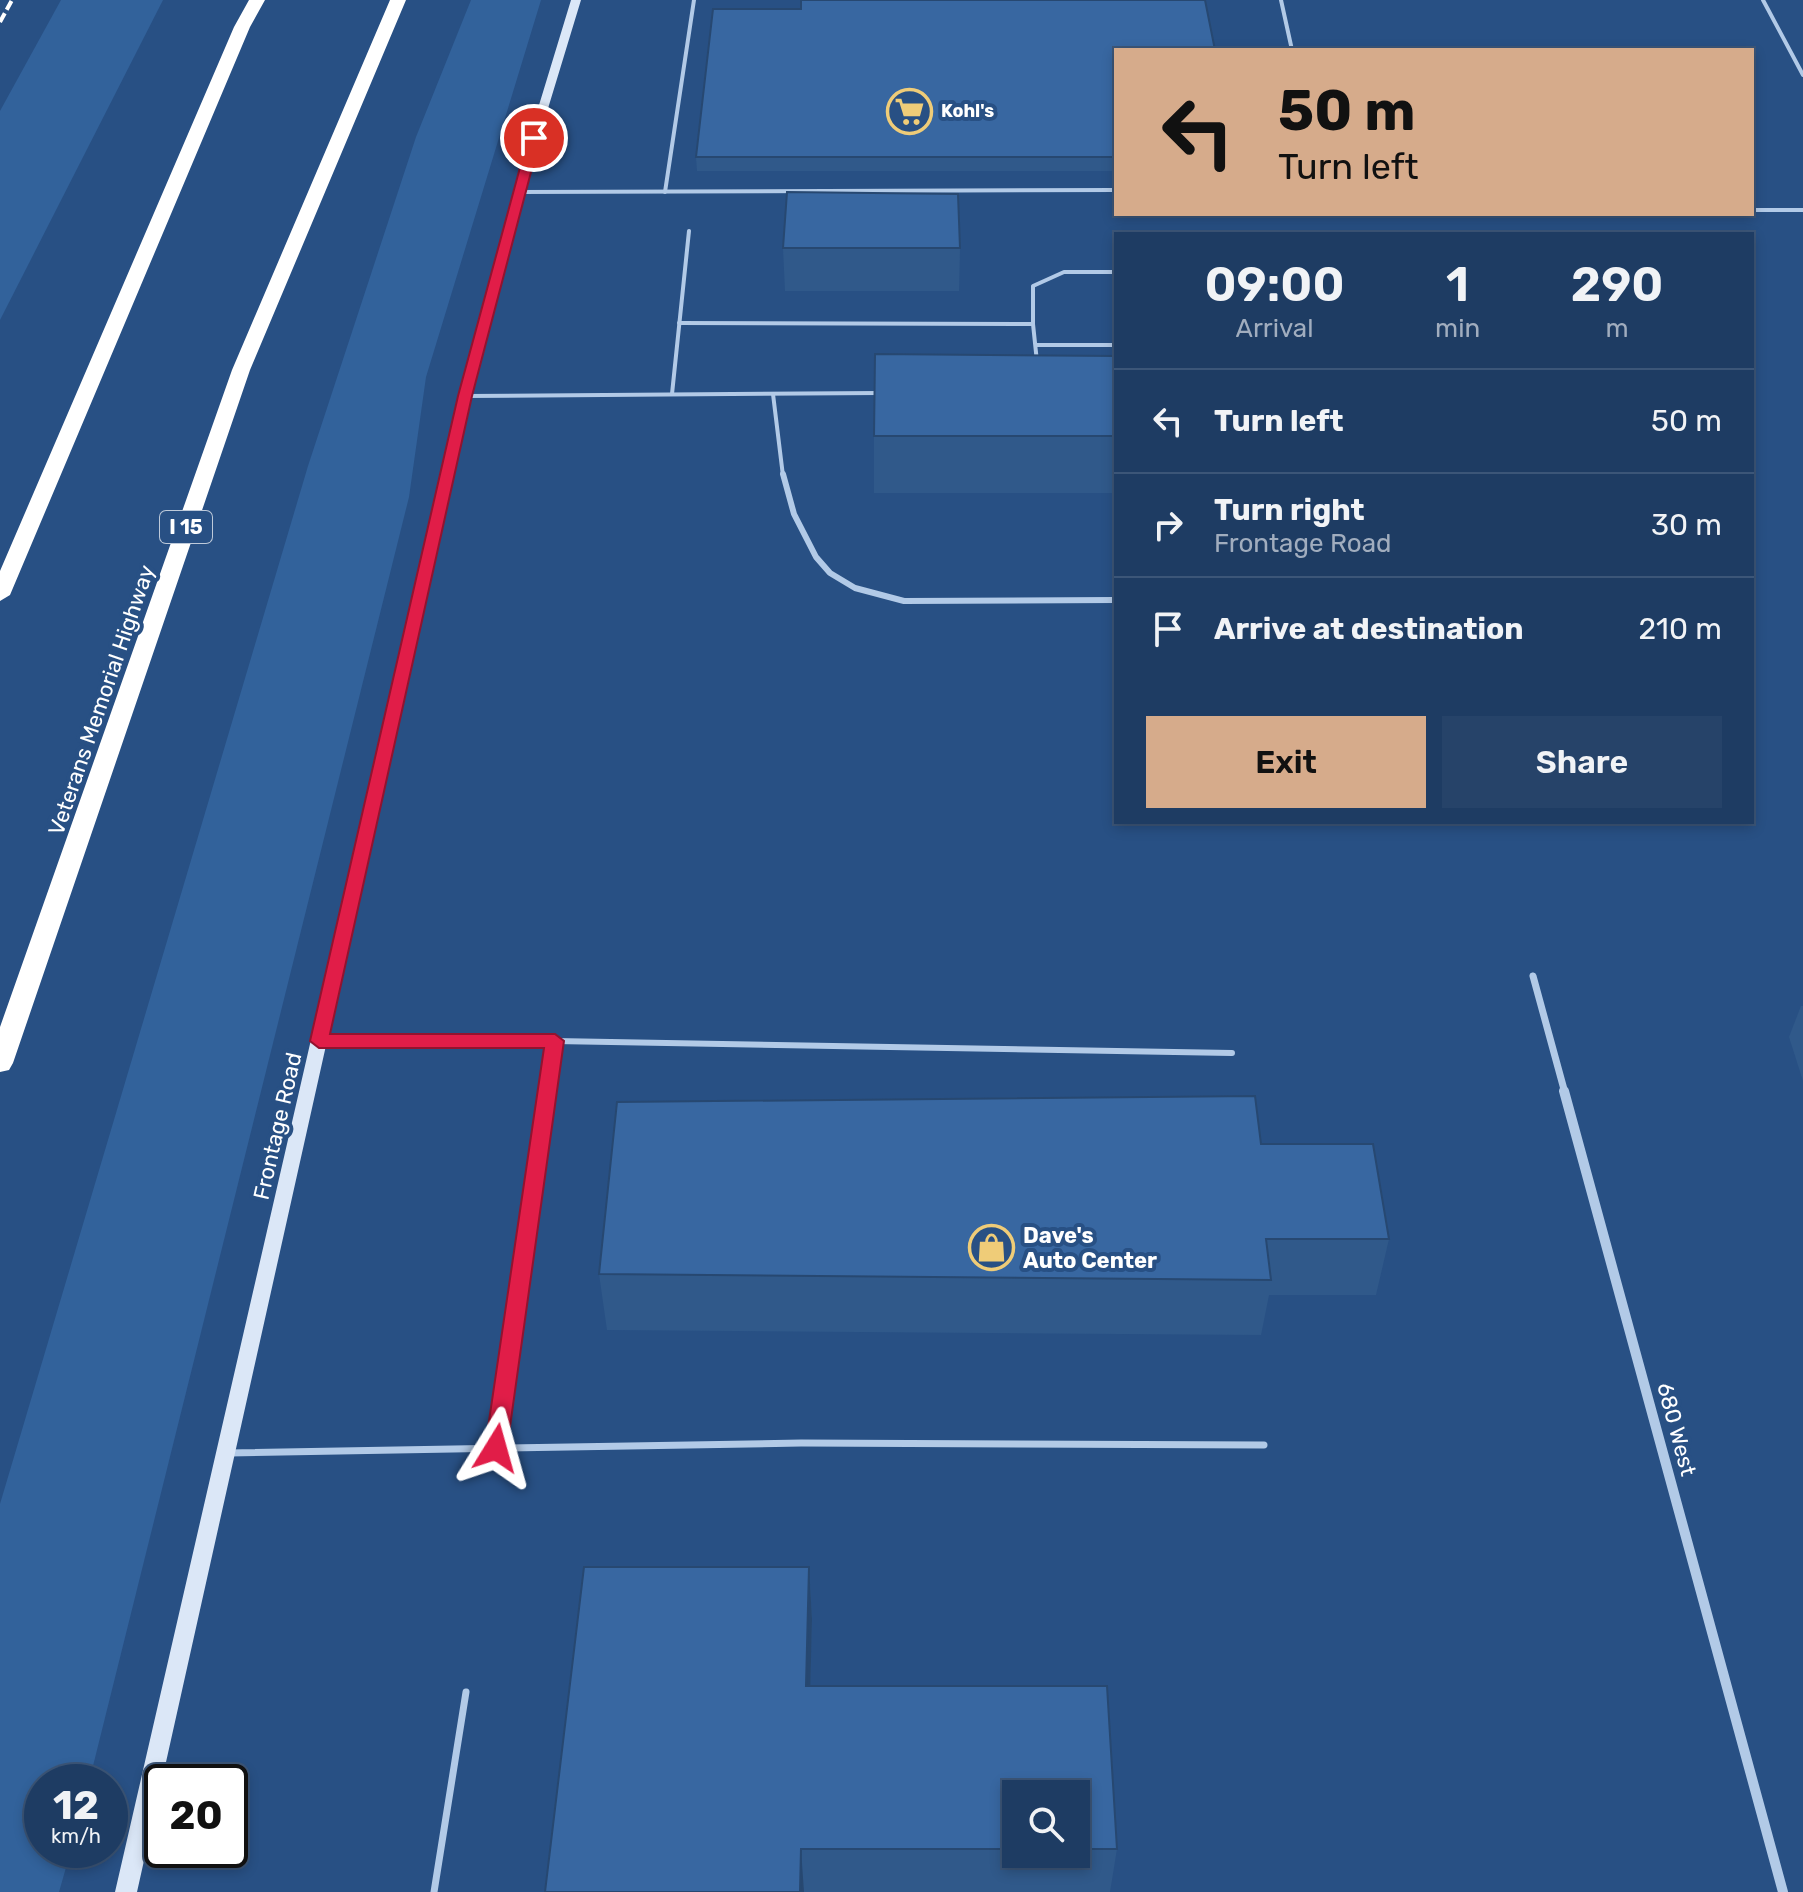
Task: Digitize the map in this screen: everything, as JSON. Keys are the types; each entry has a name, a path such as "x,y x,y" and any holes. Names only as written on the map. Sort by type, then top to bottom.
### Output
{"highway":[{"path":"235,0 242,27"},
{"path":"0,595 242,27 257,0"},
{"name":"Veterans Memorial Highway","path":"0,1063 241,370 398,0"}],"street":[{"name":"Frontage Road","path":"126,1892 465,396 519,192 576,0"},
{"name":"680 West","path":"1533,976 1783,1892"}],"lane":[{"path":"665,192 694,0"},
{"path":"1281,0 1292,48"},
{"path":"1763,0 1803,75"},
{"path":"519,192 1114,190"},
{"path":"1754,210 1803,210"},
{"path":"672,394 689,231"},
{"path":"1039,377 1033,324 1033,286 1064,272 1114,272"},
{"path":"679,323 1033,324"},
{"path":"1036,345 1114,345"},
{"path":"465,396 883,393"},
{"path":"773,394 773,424 799,532 830,573 873,594 904,601 1114,600"},
{"path":"319,1041 555,1041 1232,1053"},
{"path":"496,1448 555,1041"},
{"path":"225,1453 801,1443 1264,1445"},
{"path":"434,1892 466,1692"}],"shaded area":[{"path":"61,0 163,0 0,320 0,111"},
{"path":"471,0 541,0 426,377 409,497 93,1764 24,1764 24,1868 66,1868 59,1892 0,1892 0,1504 308,466 416,137"}],"building":[{"name":"Kohl's","path":"801,0 1205,0 1215,48 1114,48 1114,157 696,157 713,9 801,9"},
{"path":"787,192 958,194 960,248 783,248"},
{"path":"875,354 1114,356 1114,436 874,436"},
{"name":"Dave's Auto Center","path":"1255,1096 1261,1144 1373,1144 1389,1239 1266,1239 1271,1280 599,1274 617,1102"},
{"path":"584,1567 809,1567 806,1686 1107,1686 1117,1849 1090,1849 1090,1780 1002,1780 1002,1849 801,1849 800,1892 545,1892"}],"railway":[{"path":"0,22 12,0"}],"place":[{"name":"Kohl's","path":"910,111"},
{"name":"Dave's Auto Center","path":"992,1248"}],"route":[{"path":"496,1448 555,1041 319,1041 465,396 534,138"}]}
